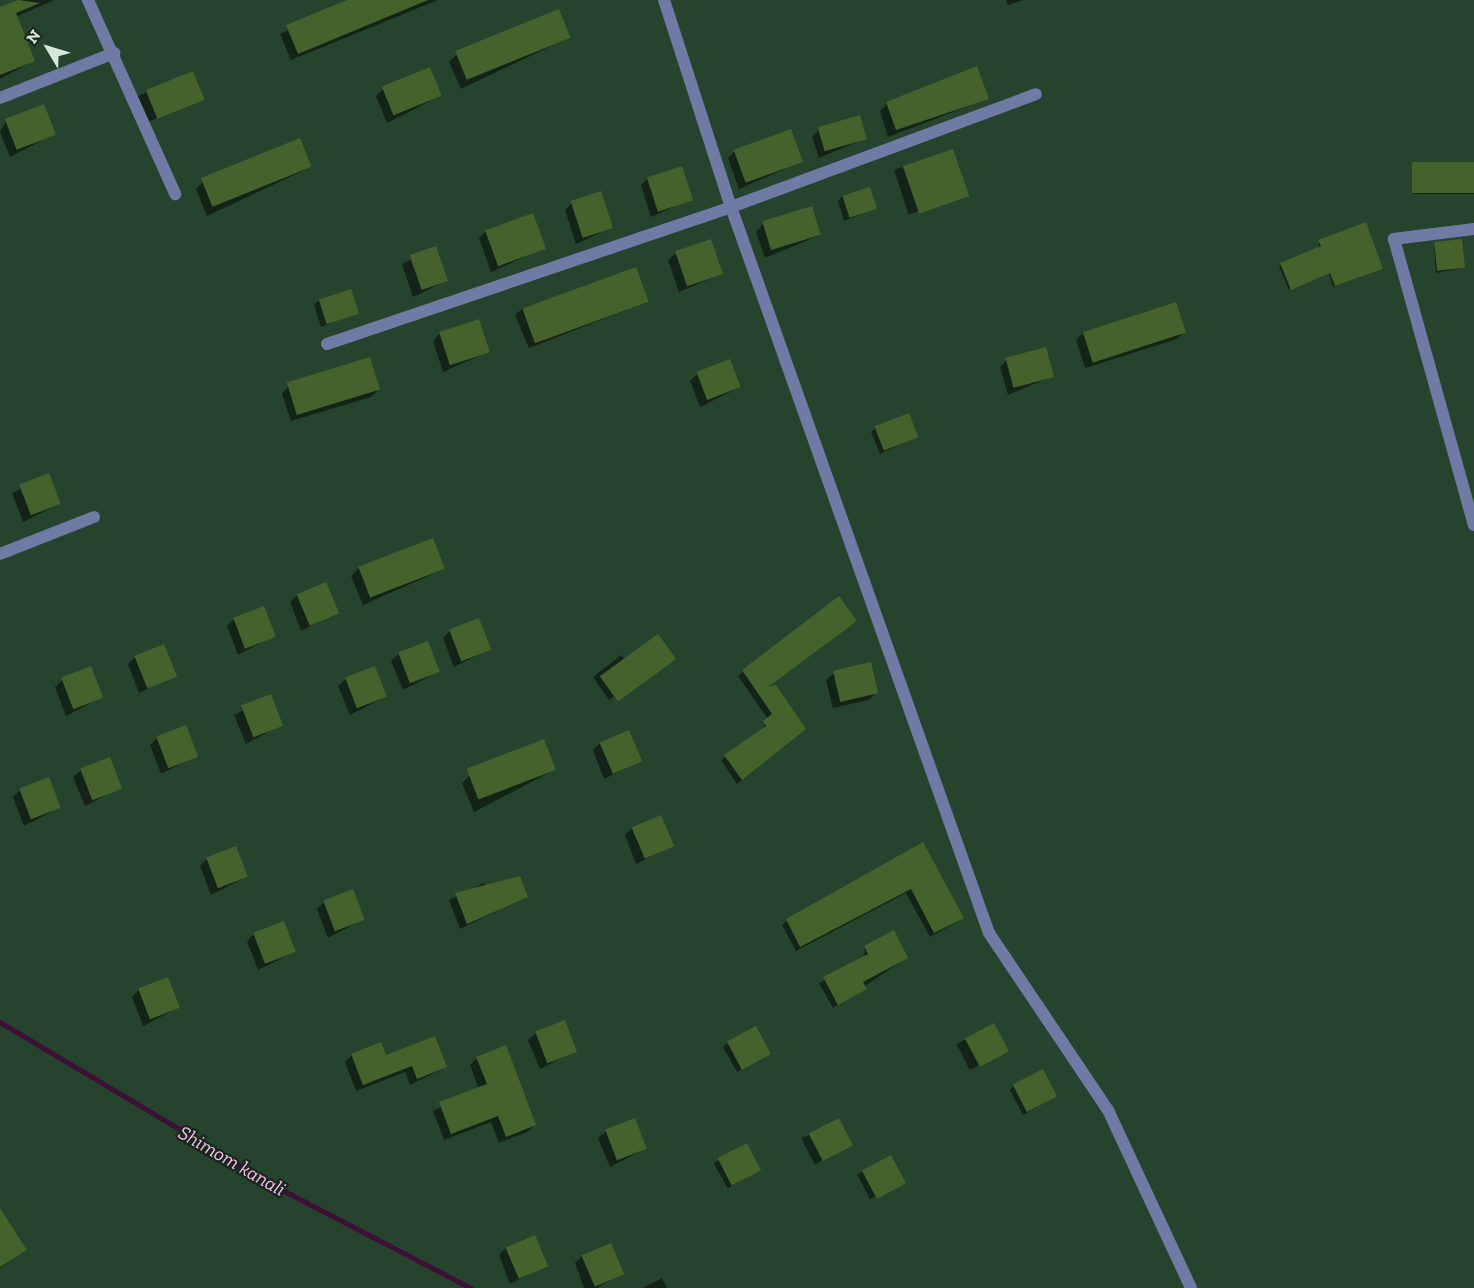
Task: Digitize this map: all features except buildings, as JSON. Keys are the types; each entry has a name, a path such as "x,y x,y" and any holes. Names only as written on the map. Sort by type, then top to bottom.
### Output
{"street":[{"path":"88,0 114,53 175,194"},
{"path":"664,0 731,207 989,933 1108,1110 1191,1288"},
{"path":"0,98 114,53"},
{"path":"327,344 731,207 1036,94"},
{"path":"1474,229 1394,239 1474,525"},
{"path":"0,554 94,516"}],"waterway":[{"name":"Shimom kanali","path":"0,1022 277,1187 471,1288"}]}
